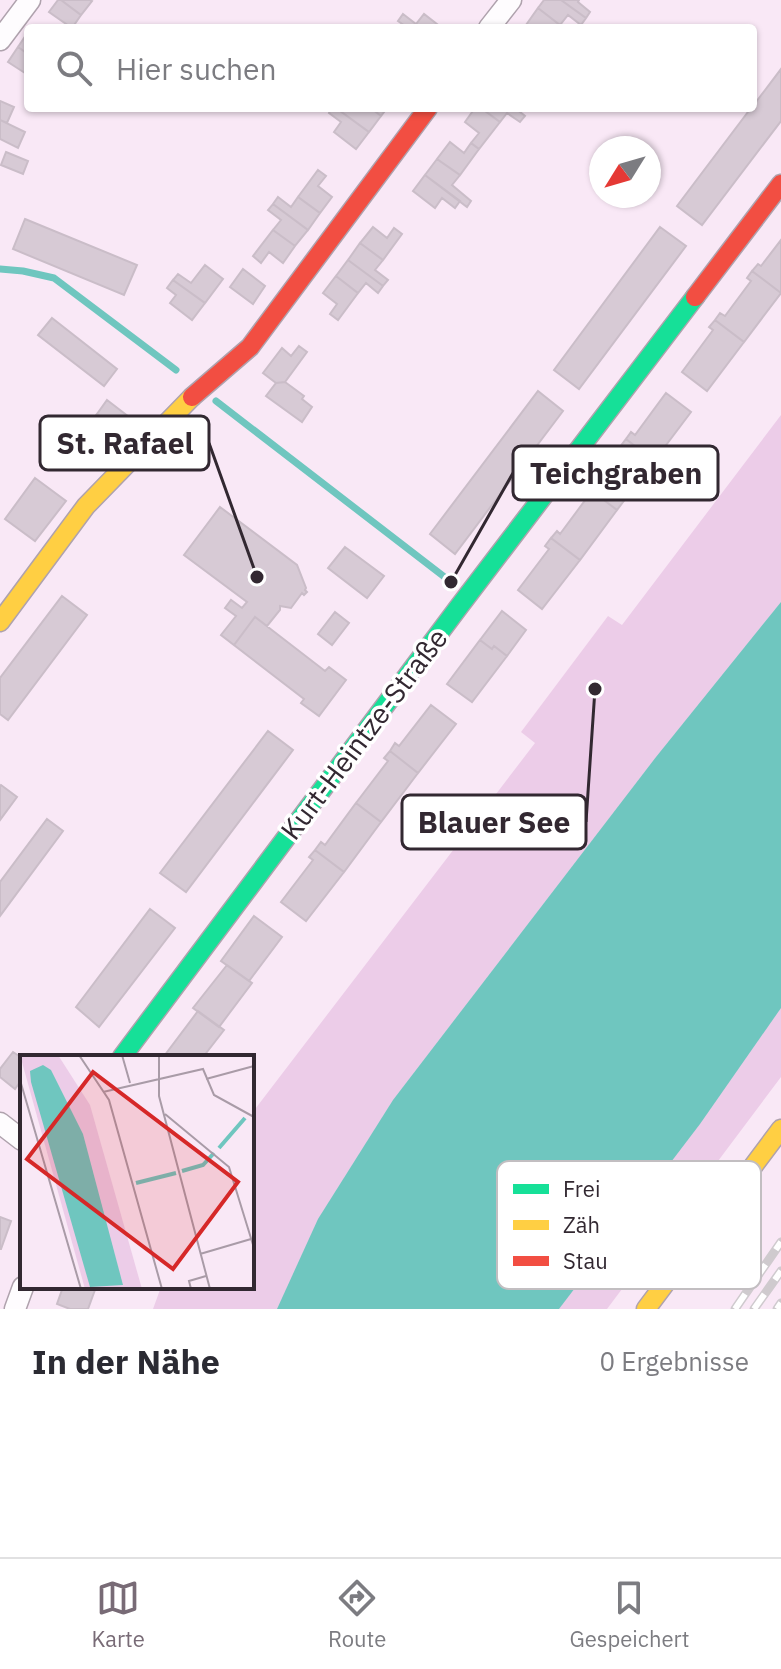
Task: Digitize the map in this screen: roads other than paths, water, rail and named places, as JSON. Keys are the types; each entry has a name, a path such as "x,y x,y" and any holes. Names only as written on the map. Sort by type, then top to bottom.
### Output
{"street":[{"path":"0,40 30,0"},
{"path":"492,24 511,0"},
{"path":"0,622 86,506 188,400 250,347 425,112"},
{"name":"Kurt-Heintze-Straße","path":"123,1055 781,184"},
{"path":"0,1123 20,1138"},
{"path":"757,1161 781,1129"},
{"path":"15,1309 22,1289"},
{"path":"646,1309 661,1289"}],"waterway":[{"path":"0,269 54,278 176,370"},
{"path":"216,401 451,582"}],"railway":[{"path":"761,1271 781,1242"},
{"path":"754,1309 781,1271"},
{"path":"735,1309 749,1289"},
{"path":"777,1309 781,1303"}],"place":[{"name":"St. Rafael","path":"257,577"},
{"name":"Teichgraben","path":"451,582"},
{"name":"Blauer See","path":"595,689"}]}
